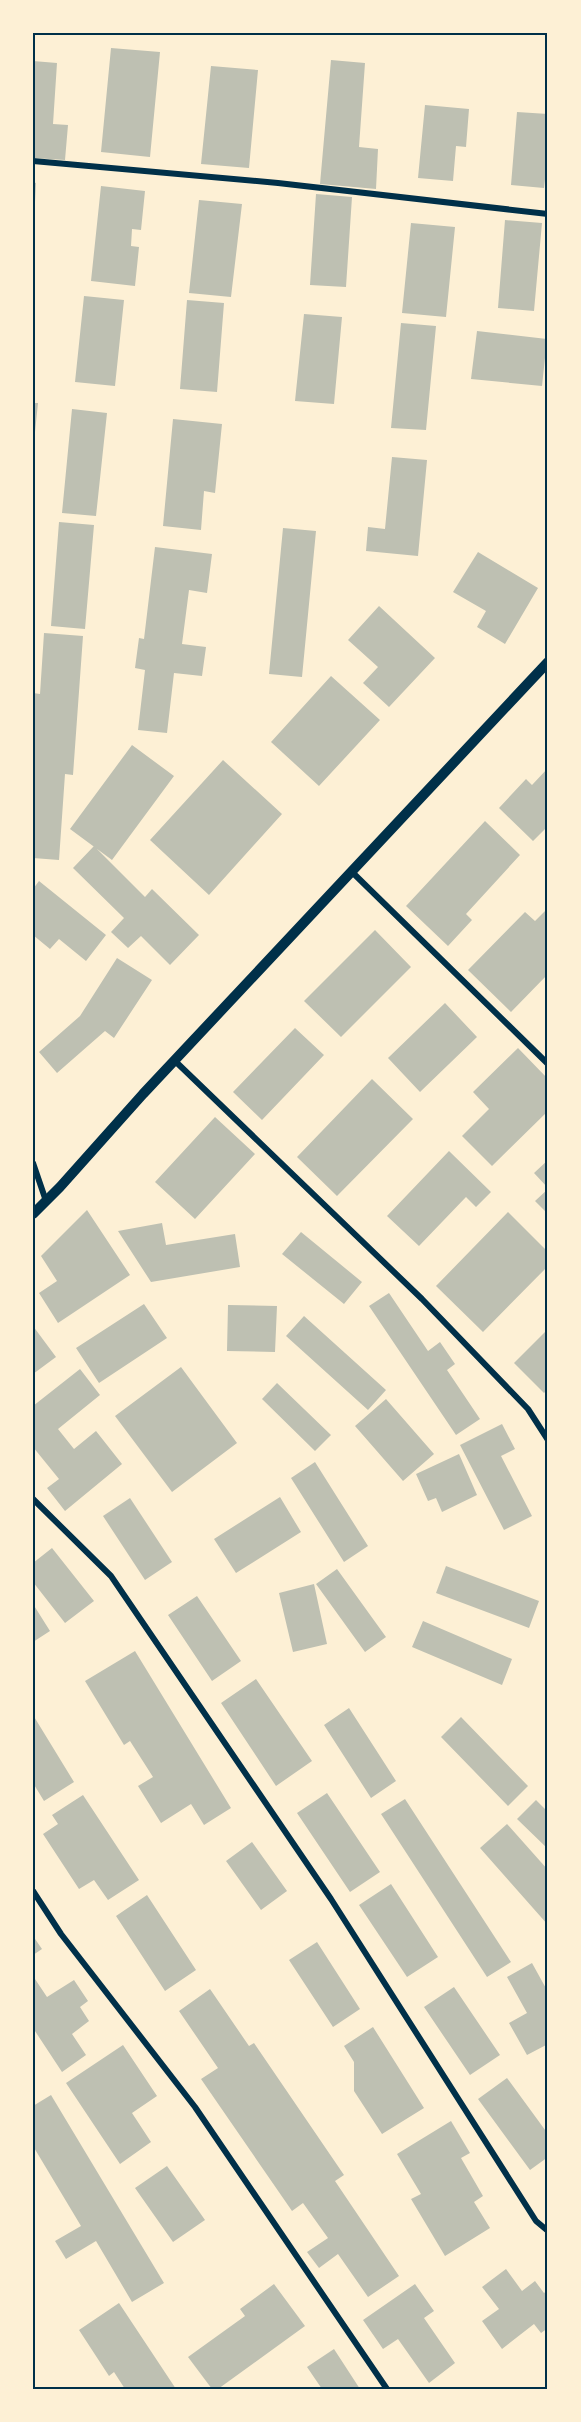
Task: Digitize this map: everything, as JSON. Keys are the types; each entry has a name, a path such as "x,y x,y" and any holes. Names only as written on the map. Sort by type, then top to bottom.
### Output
{"street":[{"path":"33,161 278,183 548,214"},
{"path":"33,1214 174,1060 548,662"},
{"path":"351,871 548,1064"},
{"path":"174,1060 423,1299 528,1409 548,1440"},
{"path":"33,1163 46,1201"},
{"path":"33,1499 111,1576 331,1899 537,2221 548,2231"},
{"path":"33,1891 62,1934 195,2107 387,2389"}],"building":[{"path":"111,48 160,52 150,157 101,152"},
{"path":"331,60 365,63 359,147 378,149 376,189 320,184"},
{"path":"33,61 57,63 53,124 68,125 65,160 33,158"},
{"path":"211,66 258,70 249,168 201,164"},
{"path":"425,105 469,109 466,147 456,146 453,181 418,178"},
{"path":"517,112 548,114 548,153 544,188 511,185"},
{"path":"33,182 36,183 35,202 33,202"},
{"path":"101,186 145,191 141,230 132,229 131,246 139,247 135,286 91,281"},
{"path":"316,194 352,197 346,287 310,285"},
{"path":"199,200 242,204 231,297 189,293"},
{"path":"505,220 542,223 534,311 498,308"},
{"path":"411,223 455,227 446,317 402,313"},
{"path":"84,296 124,300 115,386 75,382"},
{"path":"187,300 224,303 217,392 180,389"},
{"path":"304,314 342,317 334,404 295,401"},
{"path":"401,323 436,326 426,430 391,428"},
{"path":"477,331 547,339 542,386 471,379"},
{"path":"33,403 38,403 35,432 33,431"},
{"path":"72,409 107,413 96,516 62,513"},
{"path":"173,419 222,424 215,493 204,491 201,530 163,526"},
{"path":"392,457 427,460 418,556 366,551 368,527 385,529"},
{"path":"59,522 94,525 85,629 51,626"},
{"path":"283,528 316,531 302,677 269,674"},
{"path":"155,547 212,554 207,593 189,590 182,644 206,647 202,676 174,673 167,733 138,730 145,670 135,668 139,638 144,639"},
{"path":"478,552 538,588 505,644 477,627 486,611 453,592"},
{"path":"379,606 435,658 389,707 363,683 378,667 348,640"},
{"path":"44,633 83,636 73,775 65,774 59,860 33,858 33,693 40,694"},
{"path":"331,676 380,720 319,786 271,742"},
{"path":"132,745 174,776 112,860 70,829"},
{"path":"223,760 282,814 209,895 150,840"},
{"path":"548,768 548,826 533,841 499,808 526,779 532,785"},
{"path":"485,821 520,855 466,914 472,920 448,946 406,906"},
{"path":"94,846 145,897 152,889 199,935 170,965 141,936 128,948 111,932 124,918 73,868"},
{"path":"39,881 106,935 86,961 59,939 50,949 33,935 33,889"},
{"path":"548,908 548,974 511,1012 468,970 525,912 535,921"},
{"path":"375,930 411,967 341,1037 304,1001"},
{"path":"117,958 152,980 114,1038 105,1031 57,1073 39,1052 80,1016"},
{"path":"445,1003 477,1037 420,1092 388,1058"},
{"path":"295,1028 324,1055 262,1120 233,1092"},
{"path":"518,1048 548,1079 548,1111 492,1166 462,1136 489,1109 473,1092"},
{"path":"372,1079 413,1119 337,1196 297,1157"},
{"path":"215,1117 255,1154 195,1219 155,1182"},
{"path":"449,1151 491,1192 476,1207 466,1197 419,1246 387,1216"},
{"path":"548,1160 548,1188 534,1173"},
{"path":"548,1189 548,1214 535,1201"},
{"path":"87,1210 130,1275 58,1323 39,1293 57,1281 41,1256"},
{"path":"508,1212 548,1252 548,1266 483,1332 436,1286"},
{"path":"162,1223 166,1245 235,1234 240,1267 151,1282 118,1231"},
{"path":"301,1232 362,1282 344,1304 282,1254"},
{"path":"389,1293 428,1351 440,1342 455,1364 447,1370 480,1419 456,1435 369,1306"},
{"path":"144,1304 167,1338 99,1383 76,1348"},
{"path":"228,1305 277,1306 275,1352 227,1351"},
{"path":"304,1316 386,1390 368,1410 286,1336"},
{"path":"33,1326 56,1357 33,1374"},
{"path":"548,1329 548,1389 544,1393 514,1363"},
{"path":"181,1367 237,1443 172,1492 115,1416"},
{"path":"80,1369 100,1395 58,1429 74,1449 96,1431 122,1464 65,1511 47,1488 59,1479 33,1447 33,1406"},
{"path":"277,1383 331,1435 315,1451 262,1399"},
{"path":"386,1399 434,1454 403,1481 355,1426"},
{"path":"502,1424 515,1449 501,1456 532,1516 504,1530 460,1445"},
{"path":"459,1454 477,1495 442,1512 436,1498 428,1501 416,1474"},
{"path":"315,1462 368,1546 344,1562 291,1478"},
{"path":"280,1497 301,1532 236,1573 214,1539"},
{"path":"130,1498 172,1562 145,1580 103,1516"},
{"path":"52,1548 94,1601 65,1623 33,1582 33,1563"},
{"path":"446,1566 539,1601 529,1628 436,1593"},
{"path":"337,1569 386,1637 365,1652 316,1584"},
{"path":"314,1584 327,1644 293,1652 279,1593"},
{"path":"197,1596 241,1661 212,1681 168,1615"},
{"path":"33,1604 50,1631 33,1642"},
{"path":"423,1621 512,1659 502,1685 412,1647"},
{"path":"135,1651 231,1808 204,1825 191,1804 161,1823 138,1786 153,1777 130,1741 124,1745 85,1681"},
{"path":"256,1679 312,1761 276,1786 221,1703"},
{"path":"349,1708 396,1781 371,1798 324,1725"},
{"path":"33,1715 74,1782 44,1801 33,1783"},
{"path":"461,1717 528,1786 508,1806 441,1737"},
{"path":"327,1793 380,1872 350,1892 297,1813"},
{"path":"83,1795 139,1880 108,1900 94,1880 79,1889 43,1834 58,1824 52,1815"},
{"path":"405,1799 511,1962 487,1977 381,1814"},
{"path":"536,1800 548,1812 548,1849 517,1819"},
{"path":"507,1824 548,1870 548,1925 480,1848"},
{"path":"252,1842 287,1891 261,1910 226,1861"},
{"path":"391,1884 438,1957 407,1977 359,1905"},
{"path":"147,1895 196,1970 165,1991 116,1916"},
{"path":"33,1936 42,1949 33,1955"},
{"path":"317,1942 360,2009 333,2027 289,1960"},
{"path":"532,1963 548,1992 548,2044 527,2055 509,2023 527,2013 507,1977"},
{"path":"33,1976 47,1997 74,1980 88,2001 80,2007 89,2021 72,2034 86,2055 62,2072 33,2028"},
{"path":"454,1987 500,2055 470,2075 424,2007"},
{"path":"210,1989 249,2046 254,2043 344,2175 335,2181 399,2276 368,2297 338,2254 319,2268 307,2252 328,2238 303,2203 292,2211 201,2079 218,2068 179,2011"},
{"path":"373,2027 424,2108 382,2134 354,2091 354,2062 344,2046"},
{"path":"123,2045 157,2096 132,2113 151,2142 120,2164 66,2083"},
{"path":"507,2078 548,2134 548,2157 530,2170 478,2099"},
{"path":"51,2095 164,2283 132,2302 96,2241 66,2259 55,2241 81,2226 33,2146 33,2106"},
{"path":"451,2121 470,2153 461,2158 483,2196 474,2202 490,2228 445,2256 411,2199 421,2194 397,2154"},
{"path":"167,2166 205,2220 173,2242 135,2188"},
{"path":"506,2269 522,2291 535,2281 544,2293 548,2290 548,2328 541,2333 534,2324 502,2349 482,2321 499,2309 482,2287"},
{"path":"274,2284 305,2326 218,2389 212,2389 188,2357 245,2316 240,2309"},
{"path":"415,2284 434,2311 424,2318 455,2363 429,2383 398,2339 383,2349 363,2320"},
{"path":"119,2303 176,2389 125,2389 114,2372 109,2376 79,2330"},
{"path":"334,2349 360,2389 322,2389 307,2367"}]}
